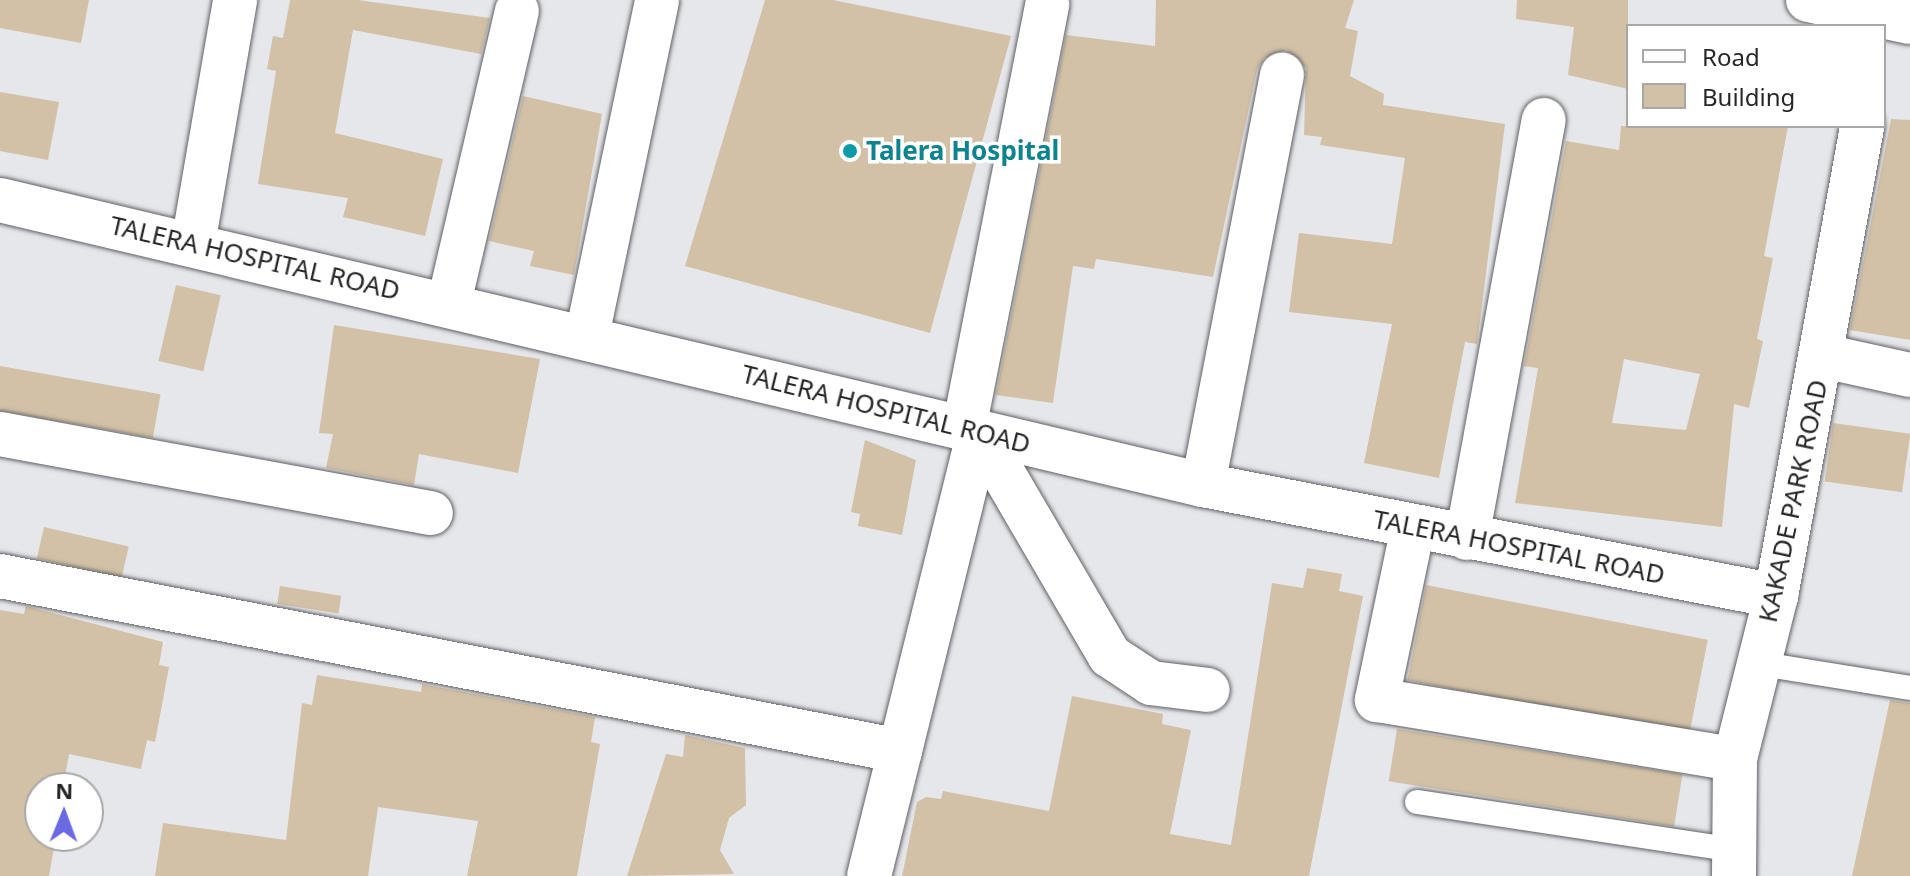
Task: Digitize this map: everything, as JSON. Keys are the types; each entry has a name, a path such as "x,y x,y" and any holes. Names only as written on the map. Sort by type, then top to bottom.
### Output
{"street":[{"path":"193,244 235,0"},
{"path":"587,336 657,0"},
{"path":"1808,0 1888,16"},
{"path":"869,876 972,431 1047,4"},
{"path":"449,303 517,11"},
{"path":"1203,485 1282,75"},
{"path":"1467,538 1544,120"},
{"name":"KAKADE PARK ROAD","path":"1734,863 1735,759 1756,663 1776,596 1823,356 1862,128"},
{"name":"TALERA HOSPITAL ROAD","path":"0,200 449,303 1203,485 1776,596"},
{"path":"1823,356 1910,375"},
{"path":"972,431 1110,656 1151,683 1208,690"},
{"path":"0,434 431,513"},
{"path":"1413,527 1377,700 1735,759"},
{"path":"0,576 900,751"}],"lane":[{"path":"1756,663 1910,688"},
{"path":"1417,802 1734,863"}],"building":[{"path":"0,0 89,0 81,43 0,28"},
{"path":"290,0 358,0 490,18 481,54 353,30 335,133 443,159 425,236 343,217 348,198 258,184 276,71 267,69 273,36 283,38"},
{"name":"Talera Hospital","path":"765,0 833,0 1011,36 930,333 685,266"},
{"path":"1156,0 1354,0 1345,28 1358,31 1350,76 1384,94 1383,105 1505,124 1477,344 1465,342 1439,478 1364,463 1392,324 1289,312 1299,233 1392,244 1405,158 1320,145 1322,137 1304,135 1306,68 1286,50 1264,58 1257,70 1213,277 1096,259 1094,269 1073,266 1053,403 996,395 1066,35 1155,46"},
{"path":"1517,0 1628,0 1626,89 1568,75 1574,27 1516,19"},
{"path":"0,92 59,102 48,160 0,151"},
{"path":"523,96 602,114 574,275 530,266 534,251 489,241"},
{"path":"1891,119 1910,120 1910,340 1850,330"},
{"path":"1621,126 1788,128 1764,256 1773,258 1757,339 1763,341 1749,408 1734,404 1722,527 1515,503 1538,368 1524,366 1566,141 1619,150","holes":["1624,359 1700,374 1686,430 1612,423"]},
{"path":"176,285 221,295 203,371 158,361"},
{"path":"334,325 540,359 518,473 419,454 414,485 326,468 333,434 319,433"},
{"path":"0,366 161,394 153,438 0,411"},
{"path":"1833,423 1910,434 1902,492 1825,481"},
{"path":"865,440 916,460 902,535 858,526 860,514 851,512"},
{"path":"44,527 129,547 122,578 37,558"},
{"path":"1307,568 1342,574 1339,591 1363,596 1309,876 902,876 917,802 926,797 941,799 943,791 1049,811 1072,696 1163,714 1162,724 1191,730 1170,834 1231,845 1272,583 1303,588"},
{"path":"1426,585 1708,640 1689,735 1407,680"},
{"path":"280,586 341,596 338,613 277,604"},
{"path":"26,606 163,642 159,665 169,667 155,742 147,740 141,769 69,754 66,772 24,772 24,852 53,852 49,876 0,876 0,610 24,614"},
{"path":"317,675 421,692 422,684 595,717 591,742 600,744 577,876 467,876 478,821 378,807 368,876 155,876 163,823 286,840 302,703 312,705"},
{"path":"1890,700 1910,703 1910,876 1852,876"},
{"path":"1397,729 1682,774 1674,827 1389,781"},
{"path":"685,735 745,748 746,805 729,818 720,850 734,874 627,876 666,754 683,757"}],"place":[{"name":"Talera Hospital","path":"850,151"}]}
